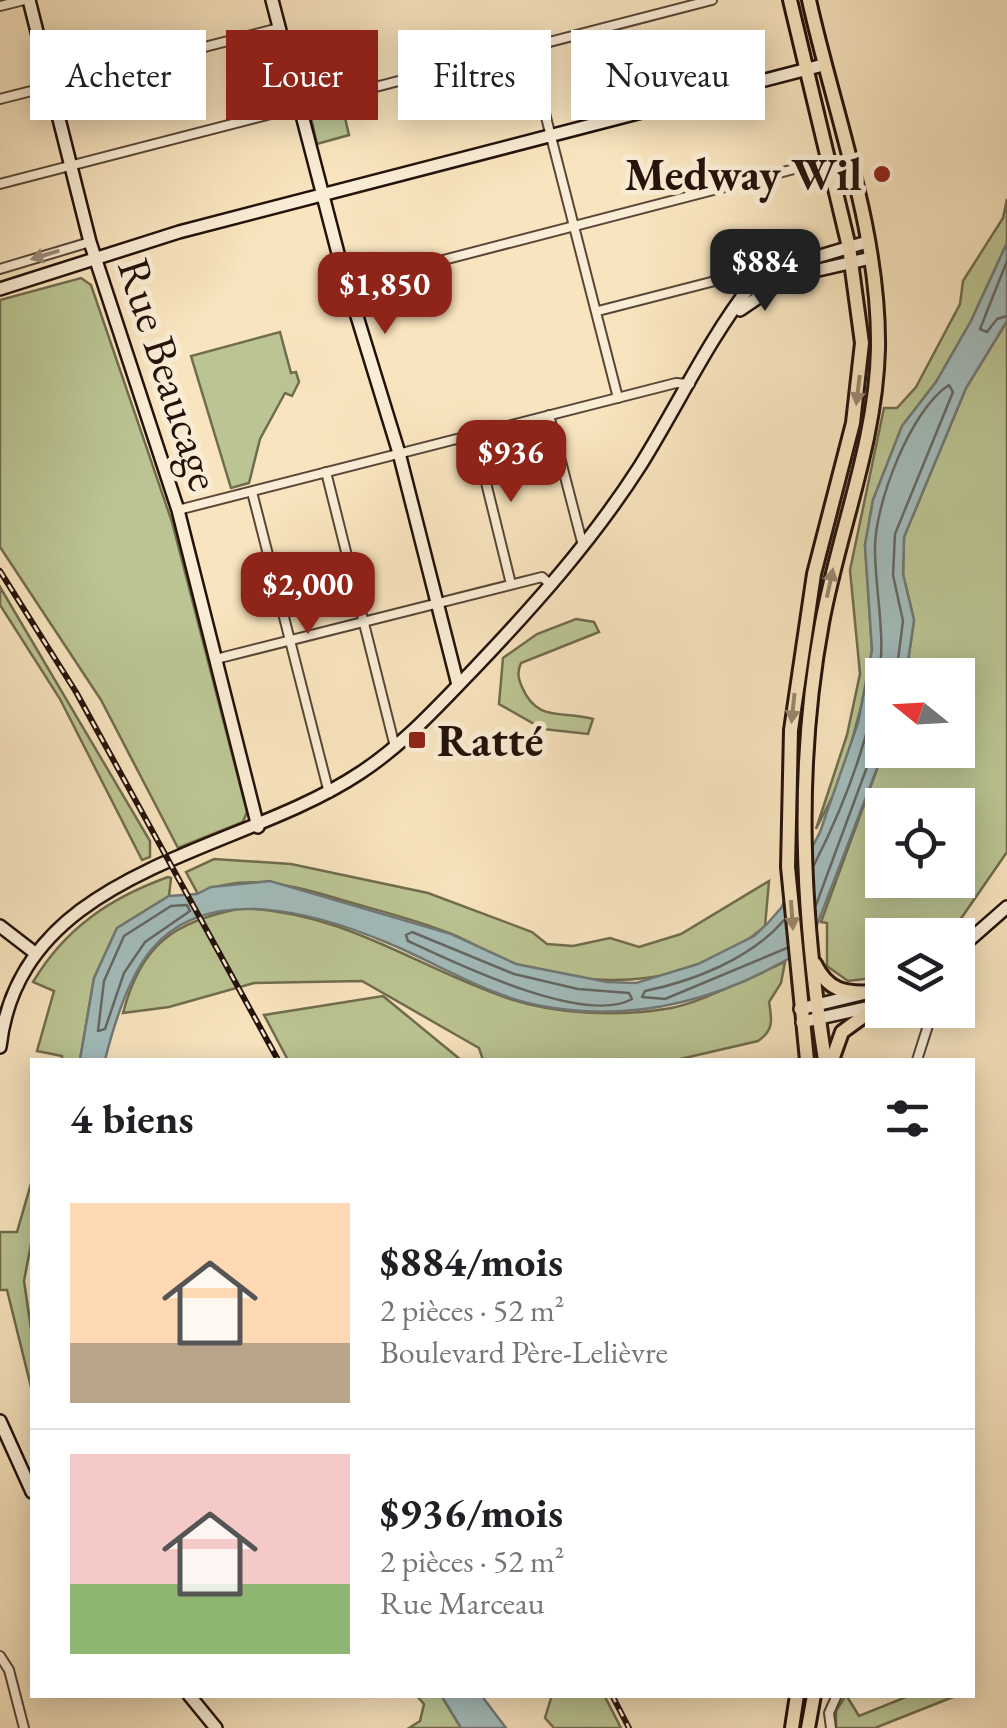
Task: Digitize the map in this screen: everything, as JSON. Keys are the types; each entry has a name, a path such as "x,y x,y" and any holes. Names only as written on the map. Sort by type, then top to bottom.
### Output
{"main road":[{"name":"Rue Beaucage","path":"27,0 35,30"},
{"path":"272,0 279,28"},
{"path":"790,0 851,255 860,312 859,386 799,658 788,775 788,866 807,1058"},
{"path":"809,0 871,258 878,329 877,383 816,660 804,786 808,951 828,1058"},
{"path":"0,289 179,232 823,65"},
{"name":"Rue Beaucage","path":"59,120 90,242 178,510 258,827"},
{"path":"303,120 347,285 399,453 458,685"},
{"path":"0,1048 9,1005 34,953 67,920 111,889 330,793 395,746 458,685 584,546 721,333 748,302 771,284 851,255 867,242"},
{"path":"851,255 871,258"},
{"path":"975,935 1007,906"},
{"path":"0,926 34,953"},
{"path":"808,951 829,985 846,993 865,995"},
{"path":"801,1015 865,1001"},
{"path":"829,1058 842,1032 865,1011"},
{"path":"0,1421 30,1488"},
{"path":"191,1698 216,1728"},
{"path":"792,1728 797,1698"},
{"path":"808,1728 813,1698"}],"street":[{"path":"0,6 27,0"},
{"path":"551,41 712,0"},
{"path":"206,46 279,28"},
{"path":"0,99 30,91"},
{"path":"0,184 245,120"},
{"path":"548,120 618,398"},
{"path":"347,285 829,160"},
{"path":"0,269 90,242"},
{"path":"598,311 746,273"},
{"path":"178,510 676,382 690,384"},
{"path":"549,416 584,546"},
{"path":"474,434 511,584"},
{"path":"326,472 395,746"},
{"path":"252,492 330,793"},
{"path":"216,659 542,577 551,585"},
{"path":"918,1058 927,1028"},
{"path":"0,1656 9,1670 24,1728"},
{"path":"830,1728 829,1714 837,1698"}],"green space":[{"path":"312,120 346,120 349,135 317,144"},
{"path":"1007,199 1007,243 971,321 936,382 902,426 873,500 865,545 871,658 865,658 865,692 842,778 816,829 847,735 860,674 850,570 884,408 897,408 916,387 960,304 963,281 1003,218"},
{"path":"81,278 91,285 172,522 247,812 243,822 178,848 101,700 0,547 0,300"},
{"path":"1007,321 1007,852 961,918 865,918 865,979 848,981 827,966 827,923 821,922 865,802 865,898 975,898 975,788 870,788 877,768 975,768 975,658 908,658 914,620 903,574 904,537 966,388"},
{"path":"280,332 291,373 296,372 299,382 292,396 285,393 260,439 249,483 231,488 191,356"},
{"path":"0,587 150,841 150,857 142,860 60,699 0,605"},
{"path":"576,619 594,622 599,632 521,663 518,675 528,698 543,711 593,719 588,734 543,729 499,704 503,658 537,634"},
{"path":"214,859 291,864 428,893 532,932 547,944 573,946 610,938 639,947 681,934 769,881 765,926 738,946 679,972 615,980 519,965 435,928 299,888 248,882 198,894 186,872"},
{"path":"171,878 169,896 117,928 94,978 80,1058 37,1051 54,991 33,982 74,931 127,895"},
{"path":"243,908 315,920 348,930 507,998 586,1013 626,1013 679,1006 785,962 781,983 769,1002 771,1024 763,1037 685,1058 482,1058 479,1048 362,981 254,983 169,1007 123,1013 140,969 164,939 219,913"},
{"path":"383,996 459,1058 287,1058 264,1015"},
{"path":"30,1187 30,1250 24,1281 30,1322 30,1383 7,1290 0,1290 0,1232 17,1232"},
{"path":"419,1698 443,1698 461,1728 409,1728 420,1721 424,1704"},
{"path":"551,1698 606,1698 621,1728 554,1728 545,1718"},
{"path":"844,1698 859,1716 904,1698 950,1698 875,1728 836,1728 836,1711"}],"water":[{"path":"1007,243 1007,321 966,388 904,537 903,574 914,620 908,658 870,658 865,545 873,500 902,426 936,382 971,321"},
{"path":"865,686 865,768 877,768 869,788 865,788 865,800 809,946 747,980 715,993 647,1009 577,1011 502,995 388,943 330,922 266,910 234,910 203,915 176,928 152,949 129,987 106,1058 80,1058 94,978 117,928 169,896 197,894 211,887 270,881 451,934 516,964 607,982 636,983 698,964 754,936 781,908 820,832 858,723"},
{"path":"443,1698 483,1698 506,1728 461,1728"}],"railway":[{"path":"0,571 76,692 277,1058"},
{"path":"614,1698 629,1728"}],"place":[{"name":"Medway Wil","path":"882,174"},
{"name":"Ratté","path":"417,740"}]}
